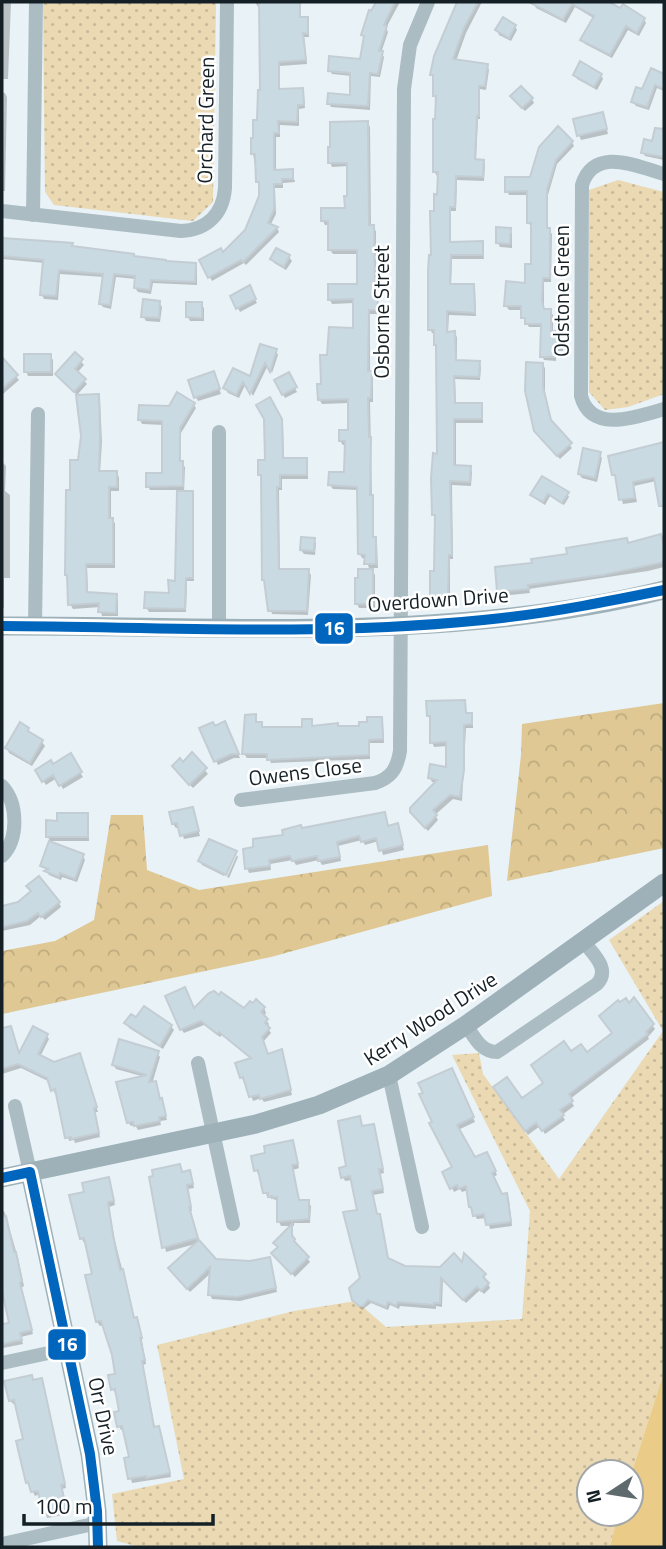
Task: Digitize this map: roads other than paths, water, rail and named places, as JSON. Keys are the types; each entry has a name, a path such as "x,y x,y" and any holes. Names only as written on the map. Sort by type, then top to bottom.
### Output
{"street":[{"path":"33,215 36,2"},
{"name":"Orchard Green","path":"2,211 181,231 196,229 210,222 221,208 225,188 227,2"},
{"name":"Osborne Street","path":"400,627 404,89 410,45 428,2"},
{"name":"Odstone Green","path":"664,174 612,160 595,166 584,177 581,396 587,410 603,420 621,420 664,409"},
{"path":"35,626 38,414"},
{"path":"219,432 219,627"},
{"name":"Overdown Drive","path":"2,626 400,627 539,613 664,590"},
{"name":"Owens Close","path":"241,800 375,783 390,776 397,765 400,751 400,627"},
{"path":"2,786 13,804 13,832 10,847 2,856"},
{"name":"Kerry Wood Drive","path":"2,1178 214,1133 306,1110 389,1074 466,1026 664,883"},
{"path":"466,1026 485,1050 498,1052 597,984 603,977 603,967 583,941"},
{"path":"198,1063 233,1223"},
{"path":"389,1074 422,1227"},
{"path":"15,1106 30,1172"},
{"name":"Orr Drive","path":"30,1172 90,1454 98,1547"},
{"path":"2,1363 66,1349"},
{"path":"2,1544 98,1523"}]}
